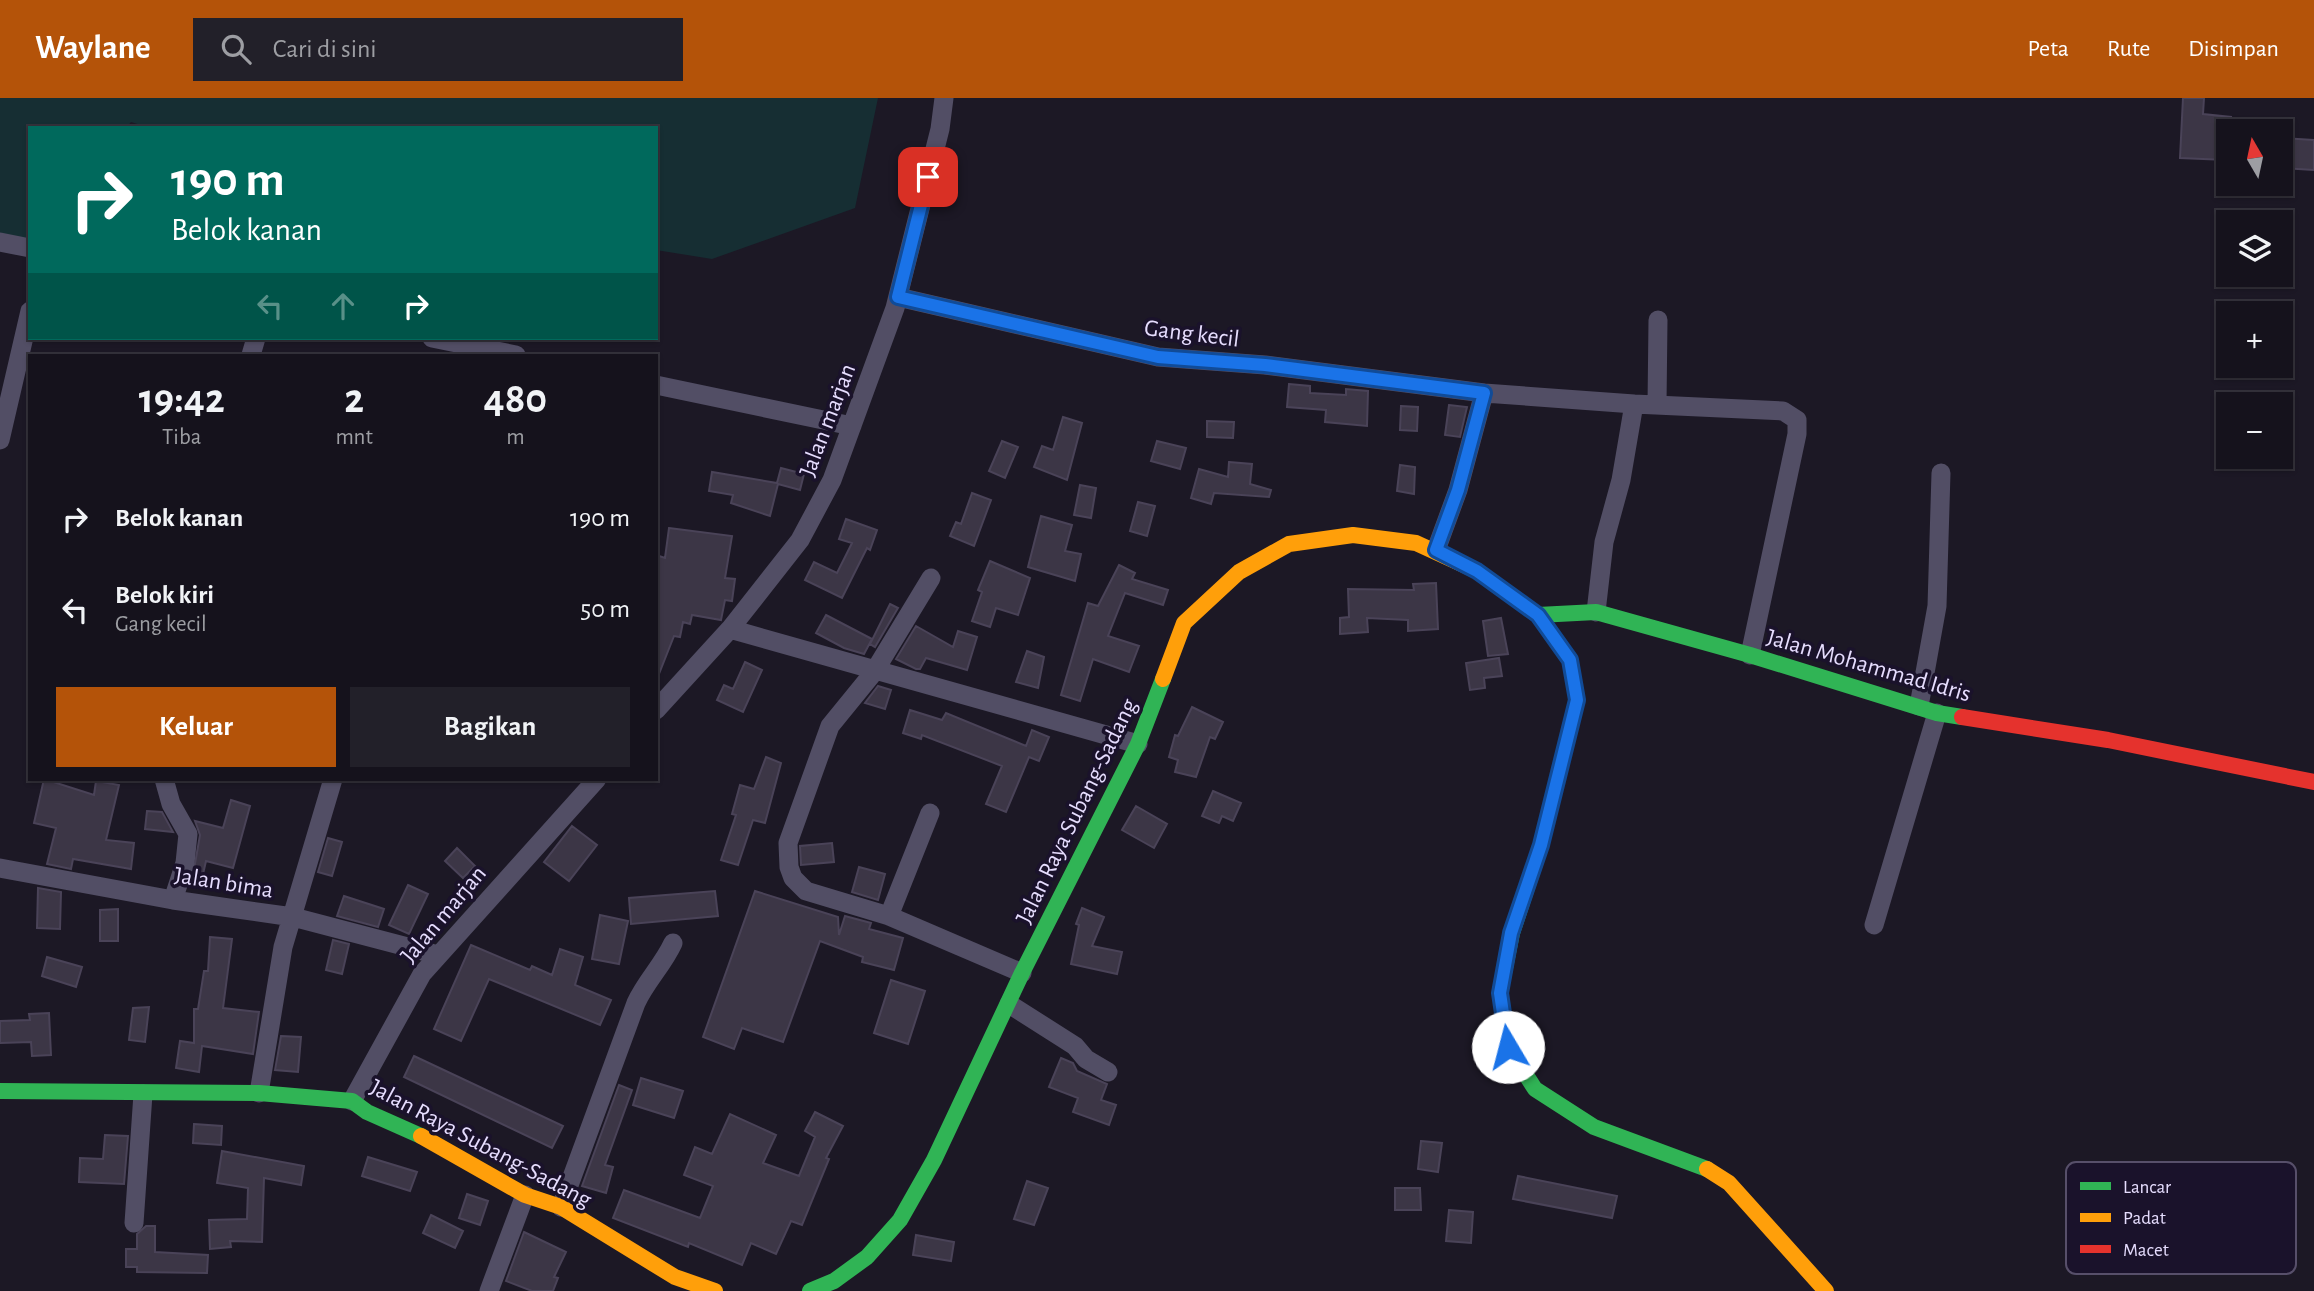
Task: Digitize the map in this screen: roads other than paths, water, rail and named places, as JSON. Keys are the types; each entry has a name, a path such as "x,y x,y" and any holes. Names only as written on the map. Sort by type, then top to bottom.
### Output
{"main road":[{"name":"Jalan Raya Subang-Sadang","path":"810,1291 834,1281 867,1257 900,1220 934,1160 1022,973 1138,744 1184,622 1239,572 1289,544 1353,535 1416,543 1477,571 1538,615 1570,660 1577,700 1541,845 1511,933 1500,993 1508,1047 1535,1088 1594,1127 1700,1164 1729,1183 1826,1291"},
{"name":"Jalan Mohammad Idris","path":"1538,615 1596,612 1750,655 1928,710 2108,740 2314,782"},
{"name":"Jalan Raya Subang-Sadang","path":"0,1091 259,1093 352,1101 367,1112 411,1130 525,1195 561,1207 675,1277 715,1291"}],"street":[{"name":"Jalan marjan","path":"658,708 730,629 800,540 832,480 898,297 940,129 944,98"},
{"path":"0,242 28,248"},
{"name":"Gang kecil","path":"898,297 1158,357 1265,365 1484,393 1783,411 1797,420 1797,434 1750,655"},
{"path":"0,440 28,319"},
{"path":"1657,405 1658,320"},
{"path":"440,340 490,353"},
{"path":"658,385 852,426"},
{"path":"1436,550 1458,490 1484,393"},
{"path":"1596,612 1604,542 1621,480 1634,404"},
{"path":"1874,925 1928,710 1937,606 1941,473"},
{"path":"931,578 874,672 830,726 788,843 787,855 793,878 806,891 889,916 1022,973"},
{"path":"730,629 874,672 1138,744"},
{"path":"165,781 171,804 188,834 185,863 173,900"},
{"path":"259,1093 283,947 332,781"},
{"name":"Jalan marjan","path":"352,1101 422,974 595,781"},
{"path":"889,916 930,813"},
{"name":"Jalan bima","path":"0,868 173,900 292,918 438,955"},
{"path":"561,1207 636,1003 673,943"},
{"path":"1009,1004 1075,1046 1086,1059 1108,1072"},
{"path":"134,1223 143,1094"},
{"path":"489,1291 525,1195"}]}
